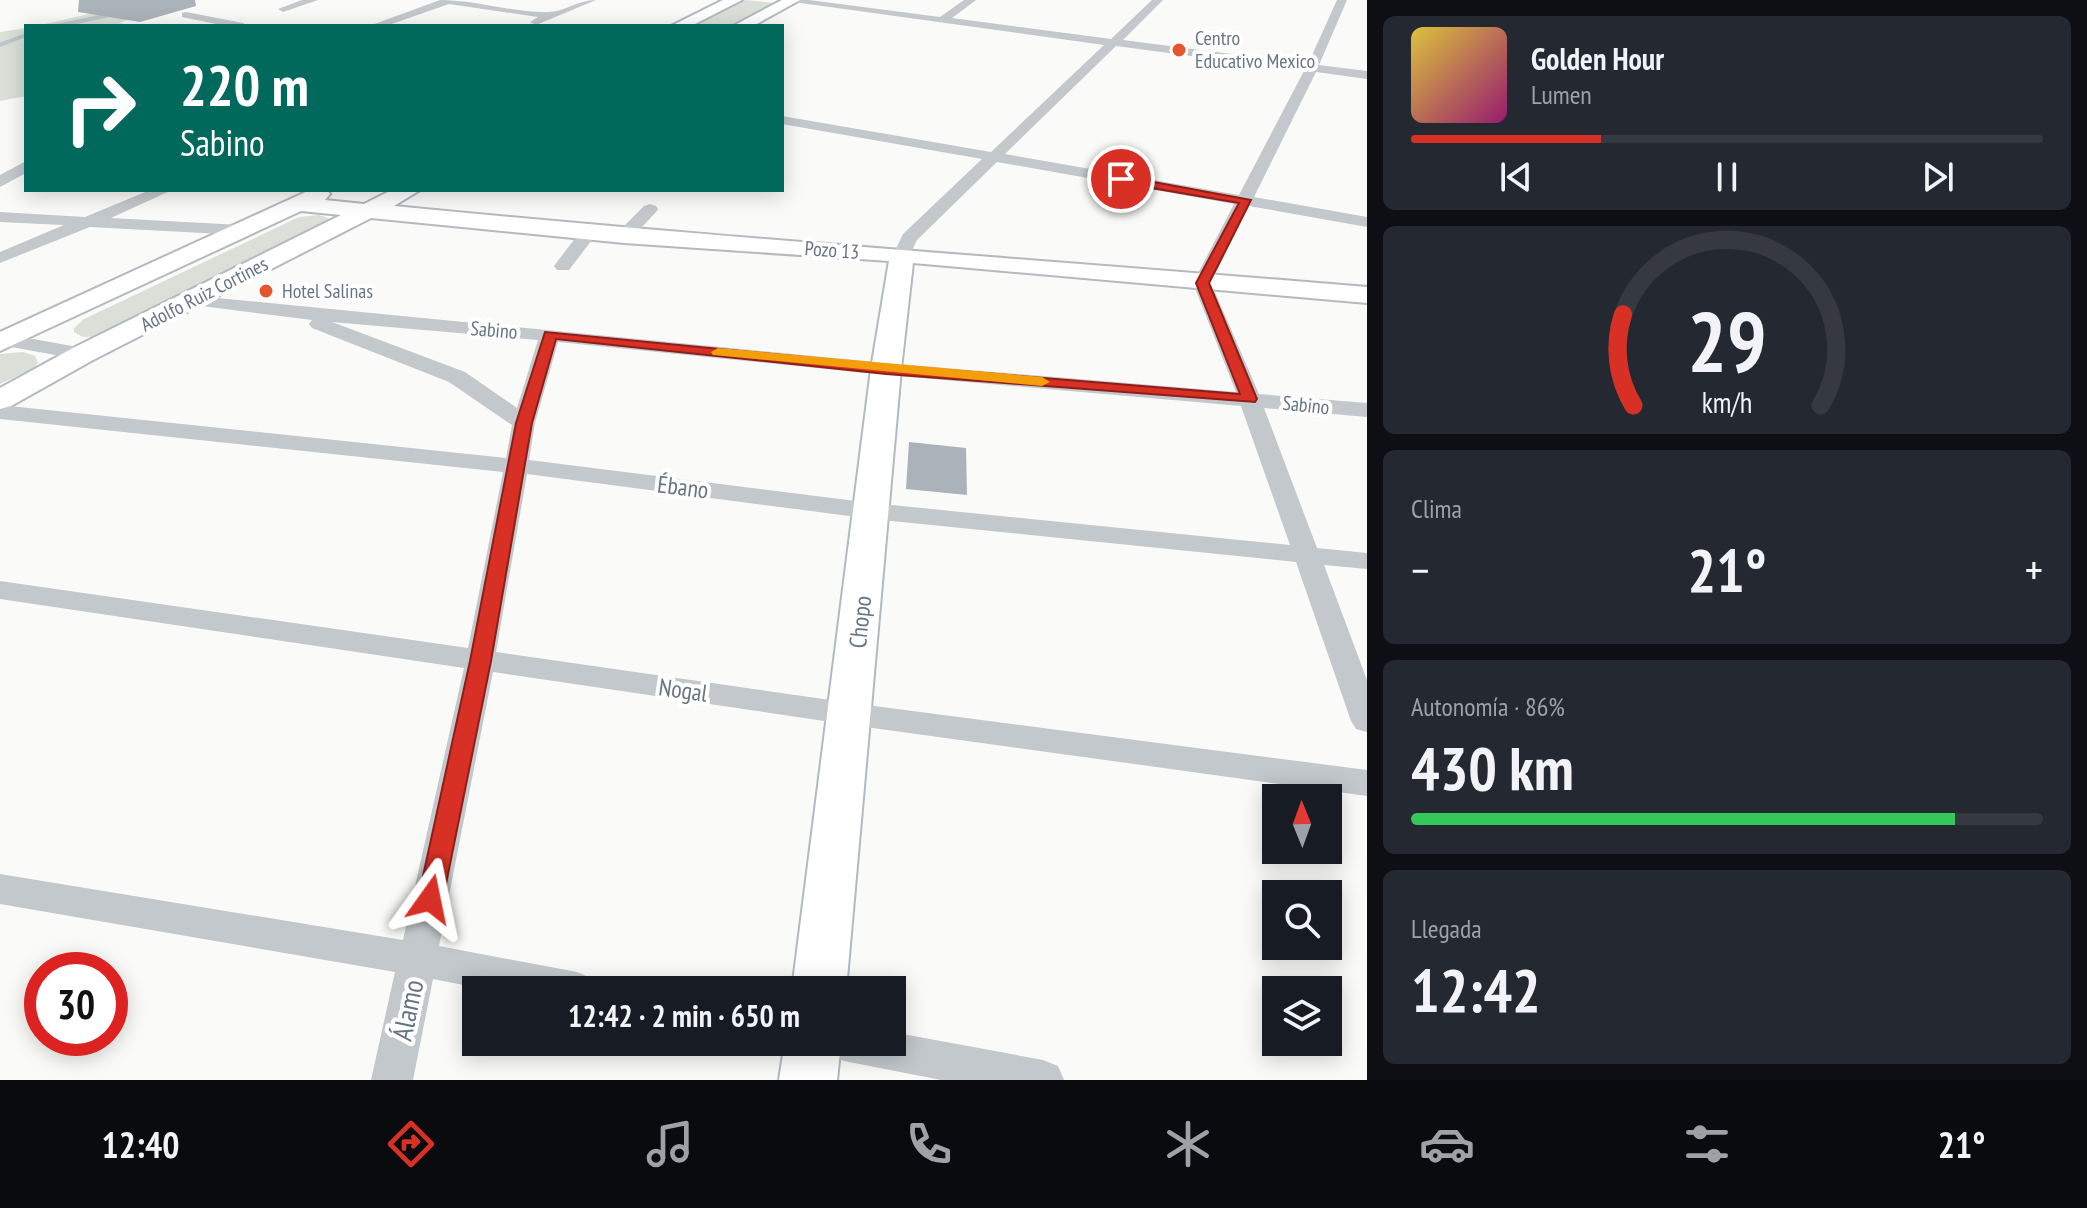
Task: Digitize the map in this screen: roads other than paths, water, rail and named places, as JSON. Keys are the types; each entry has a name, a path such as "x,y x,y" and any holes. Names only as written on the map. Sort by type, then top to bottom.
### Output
{"main road":[{"path":"683,24 735,0"},
{"path":"745,24 792,0"},
{"name":"Adolfo Ruiz Cortines","path":"1,341 323,192"},
{"name":"Adolfo Ruiz Cortines","path":"0,400 83,354 405,192"},
{"name":"Pozo 13","path":"298,204 624,236 902,255 1367,295"},
{"name":"Chopo","path":"821,976 886,369 902,255"},
{"path":"808,1080 811,1056"}],"street":[{"path":"283,9 313,0"},
{"path":"381,24 448,0 550,16"},
{"path":"530,24 591,0"},
{"path":"784,0 1367,75"},
{"path":"941,21 971,0"},
{"path":"902,255 909,238 1158,0"},
{"path":"1342,0 1312,68 1202,283 1250,399 1367,721"},
{"path":"186,15 229,24"},
{"path":"784,120 1367,222"},
{"path":"0,182 24,167"},
{"path":"0,258 159,192"},
{"path":"624,236 650,209"},
{"path":"0,217 241,230"},
{"path":"563,266 589,232"},
{"name":"Sabino","path":"194,299 285,312 886,369 1367,410"},
{"path":"285,312 457,377 524,423"},
{"name":"Álamo","path":"392,1080 480,661 524,423 550,335"},
{"path":"1,341 83,354"},
{"name":"Ébano","path":"0,412 518,466 872,511 1367,561"},
{"name":"Nogal","path":"0,590 851,714 1367,783"},
{"path":"0,889 505,976"},
{"path":"906,1054 1043,1080"}],"waterway":[{"path":"66,24 110,15"},
{"path":"0,45 24,36"}],"place":[{"name":"Centro Educativo Mexico","path":"1179,50"},
{"name":"Hotel Salinas","path":"266,291"}]}
